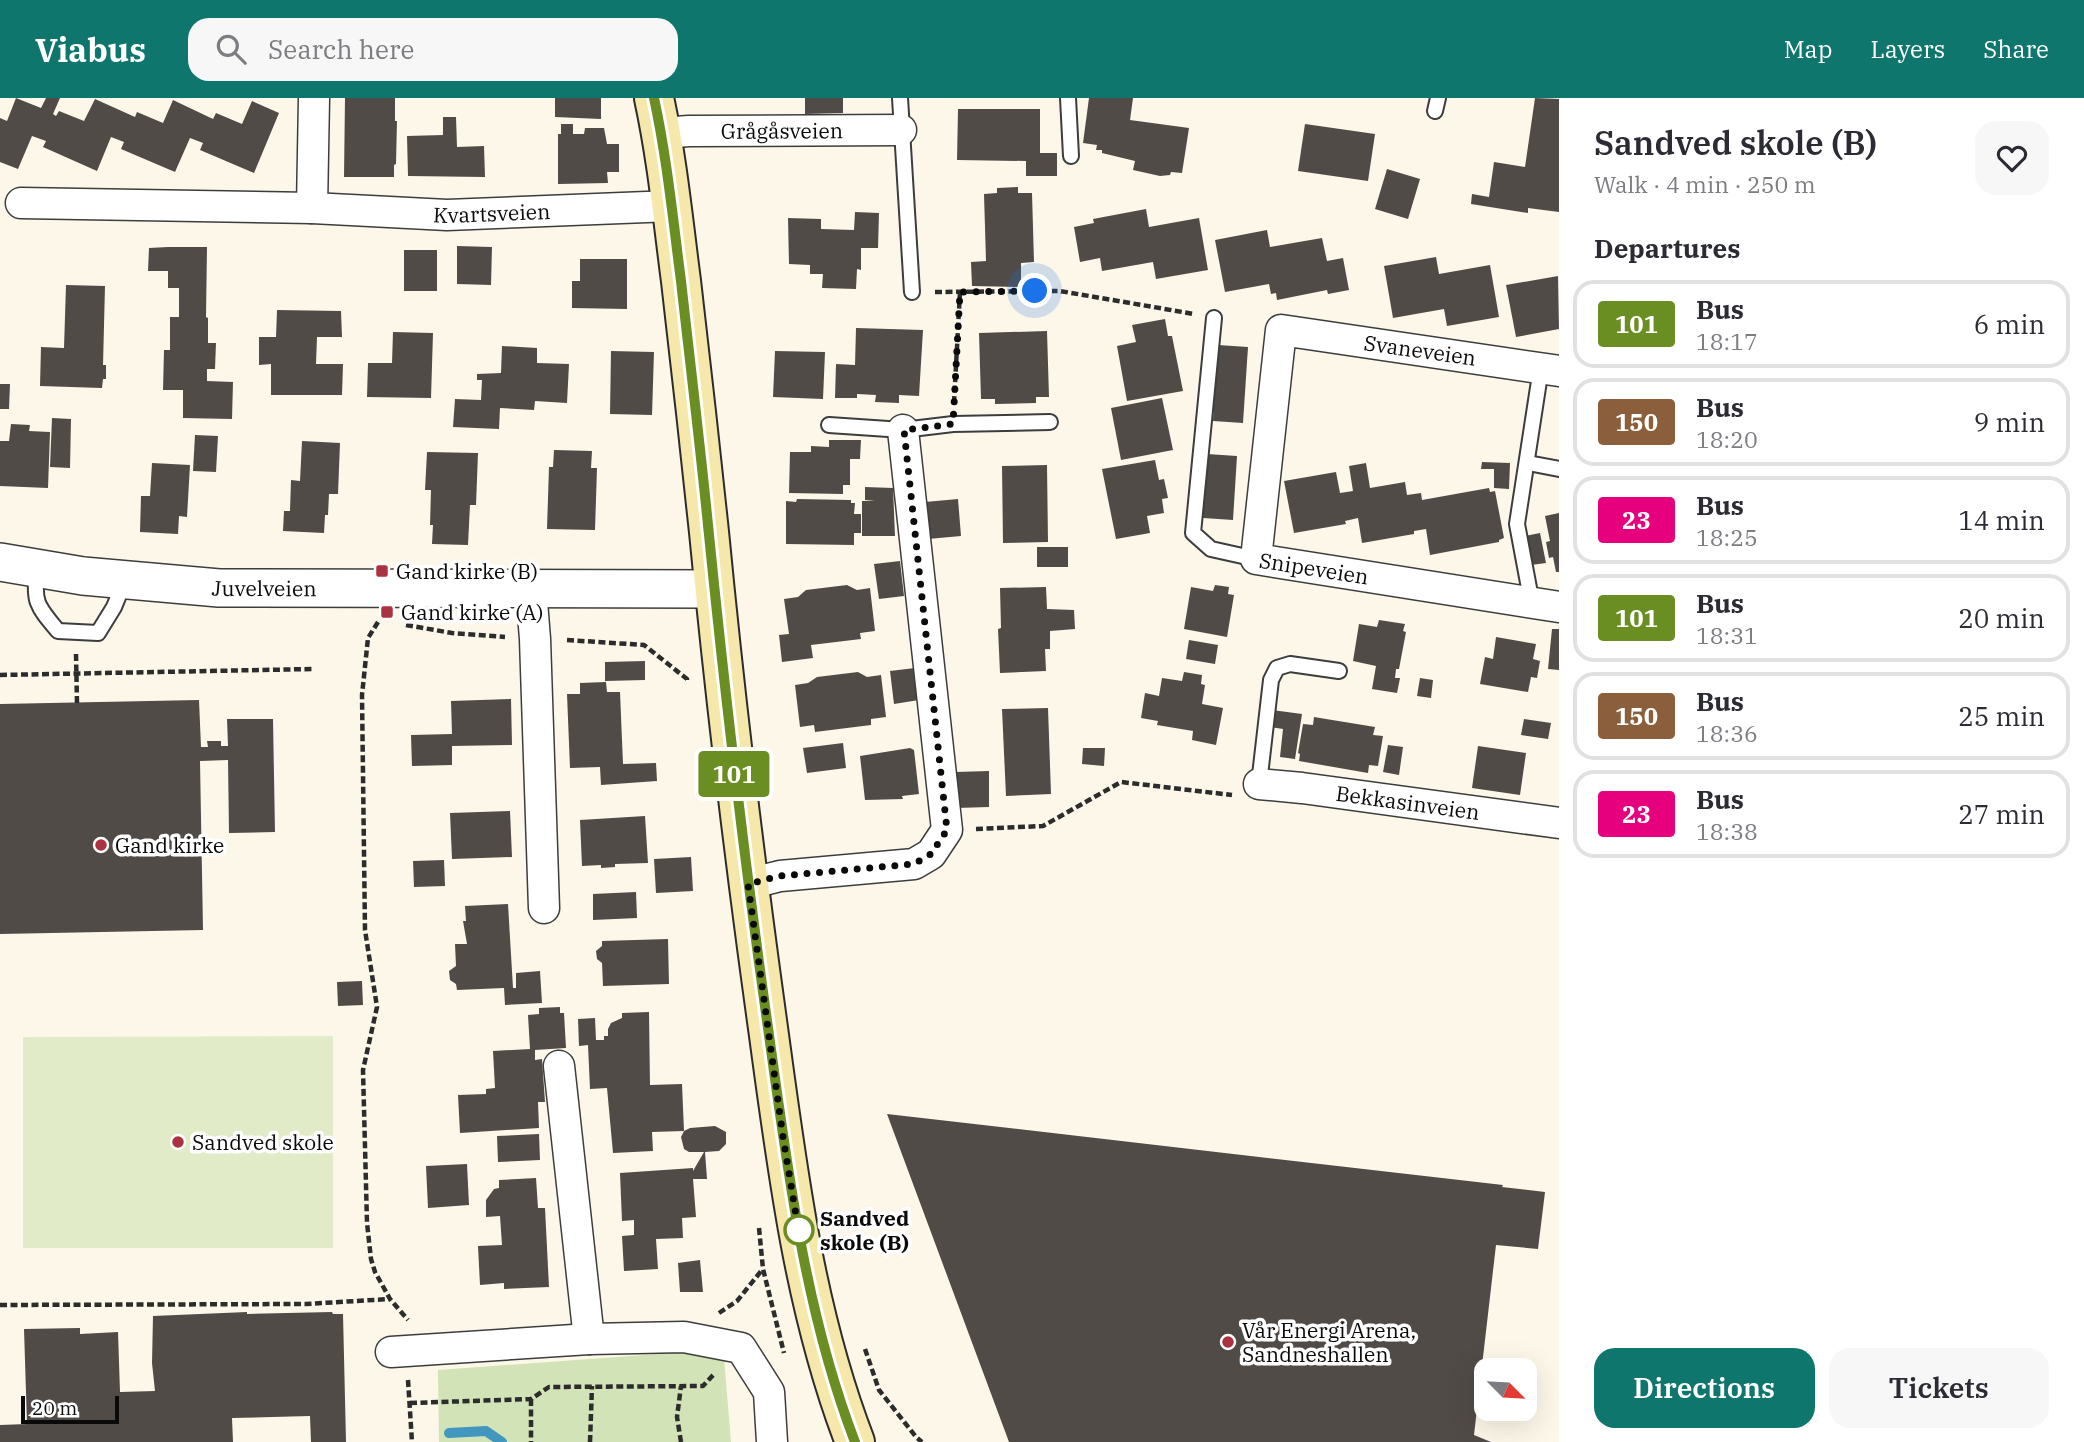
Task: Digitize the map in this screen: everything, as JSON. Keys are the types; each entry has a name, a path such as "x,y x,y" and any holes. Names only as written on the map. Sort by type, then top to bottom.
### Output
{"main road":[{"path":"658,116 672,206 698,426 723,678 748,884 783,1137 803,1257 840,1402 855,1442"}],"street":[{"path":"312,208 314,98"},
{"name":"Grågåsveien","path":"658,116 689,131 901,130"},
{"name":"Kvartsveien","path":"21,203 312,208 447,215 672,206"},
{"name":"Snipeveien","path":"1281,330 1256,559 1546,605"},
{"name":"Svaneveien","path":"1281,330 1550,370"},
{"path":"748,884 780,876 914,864 931,854 947,830 904,430"},
{"name":"Juvelveien","path":"0,562 82,576 219,588 714,589"},
{"path":"531,589 544,908"},
{"name":"Bekkasinveien","path":"1259,785 1302,788 1559,823"},
{"path":"559,1066 589,1339"},
{"path":"409,1351 589,1339 684,1337 741,1348 769,1392 772,1442"}],"lane":[{"path":"900,98 912,292"},
{"path":"1068,98 1071,156"},
{"path":"1214,318 1193,533 1211,549 1256,559"},
{"path":"1546,605 1517,524 1550,370"},
{"path":"829,425 904,430 953,424 1050,422"},
{"path":"1528,463 1559,469"},
{"path":"37,568 34,595 42,612 58,631 98,633 114,607 125,580"},
{"path":"1259,785 1271,680 1277,668 1290,664 1339,671"}],"path":[{"path":"912,292 1060,291 1214,318"},
{"path":"953,424 960,292"},
{"path":"379,621 368,638 362,695 365,930 377,1007 363,1070 367,1223 375,1272 390,1299 417,1332 409,1351 412,1442"},
{"path":"76,632 77,703"},
{"path":"0,675 313,669"},
{"path":"947,830 1043,826 1121,782 1243,796 1259,785"},
{"path":"684,1337 737,1301 763,1269"},
{"path":"0,1304 306,1304 390,1299"},
{"path":"863,1343 879,1390 922,1442"},
{"path":"410,1403 531,1399 550,1387 703,1386 741,1348"},
{"path":"590,1442 592,1386"},
{"path":"681,1386 677,1417 681,1442"},
{"path":"531,1399 531,1442"}],"green space":[{"name":"Sandved skole","path":"333,1036 333,1248 23,1248 23,1037"},
{"path":"699,1351 724,1358 731,1442 439,1442 438,1370"}],"building":[{"path":"16,98 41,108 46,98 60,98 53,114 56,116 59,111 84,121 95,99 135,117 137,112 163,123 173,100 213,119 216,113 242,124 252,101 279,113 254,173 200,150 203,143 190,138 175,172 121,149 124,142 111,137 97,171 43,147 46,141 32,136 18,169 0,162 0,118 7,121"},
{"path":"345,98 395,98 397,121 394,177 344,177"},
{"path":"555,98 601,98 601,119 555,117"},
{"path":"805,98 843,98 843,113 805,114"},
{"path":"1089,98 1133,98 1130,120 1189,128 1182,173 1171,172 1170,175 1160,176 1133,170 1135,161 1102,153 1102,150 1096,150 1097,145 1083,143"},
{"path":"1535,98 1559,99 1559,212 1528,208 1528,213 1471,204 1472,194 1489,197 1494,162 1525,167"},
{"path":"958,109 1040,109 1040,153 1057,153 1057,176 1026,176 1026,161 957,160"},
{"path":"443,117 456,117 457,147 484,146 485,177 408,176 407,136 443,135"},
{"path":"561,124 573,124 573,134 584,134 585,128 604,128 607,144 619,144 619,172 607,172 608,183 558,184 558,134 561,134"},
{"path":"1305,124 1375,134 1368,181 1298,171"},
{"path":"1387,169 1420,179 1408,219 1375,209"},
{"path":"1018,187 1018,193 1032,193 1034,262 1021,263 1021,287 972,286 971,262 986,261 984,194 997,193 997,188"},
{"path":"1146,209 1149,227 1199,218 1208,270 1156,279 1153,262 1102,271 1100,258 1080,262 1074,227 1094,223 1093,219"},
{"path":"855,212 879,213 878,248 861,248 861,270 857,269 856,289 822,288 823,274 810,274 810,265 789,264 788,218 821,219 821,229 854,230"},
{"path":"1267,230 1270,247 1322,238 1327,261 1343,258 1349,290 1328,294 1327,290 1277,300 1276,293 1271,294 1269,284 1225,292 1215,240"},
{"path":"457,246 492,247 491,285 457,284"},
{"path":"207,247 208,343 216,343 215,369 207,369 207,381 233,382 232,419 183,418 183,390 163,390 164,350 170,350 170,317 179,317 179,288 168,288 168,271 148,271 149,248"},
{"path":"404,250 437,250 437,291 404,291"},
{"path":"1436,257 1439,274 1490,265 1499,317 1447,326 1444,309 1393,318 1384,266"},
{"path":"580,259 627,259 627,309 572,308 572,281 580,281"},
{"path":"1558,276 1559,329 1516,337 1506,285"},
{"path":"66,285 105,286 103,365 106,365 106,379 103,379 102,388 40,386 41,347 64,348"},
{"path":"277,310 341,311 342,337 317,337 316,364 343,364 342,395 271,395 271,364 259,365 259,337 276,337"},
{"path":"1165,319 1168,336 1172,336 1183,391 1127,401 1117,346 1136,342 1132,325"},
{"path":"856,328 923,330 919,396 899,395 899,403 875,402 876,395 857,394 857,398 835,398 836,364 855,365"},
{"path":"1047,331 1049,397 1036,397 1036,403 995,404 995,399 981,399 979,333"},
{"path":"393,332 433,333 431,398 367,397 368,363 392,363"},
{"path":"1218,345 1248,347 1243,423 1213,421"},
{"path":"502,346 537,348 537,363 569,364 567,403 535,401 534,410 500,408 499,429 453,427 455,399 481,400 482,380 477,380 477,374 501,373"},
{"path":"611,351 654,352 652,415 610,414"},
{"path":"775,351 825,352 823,399 773,397"},
{"path":"0,384 10,384 9,409 0,409"},
{"path":"1162,398 1173,450 1121,460 1111,408"},
{"path":"52,418 71,419 70,468 50,467"},
{"path":"11,424 30,425 29,431 50,432 48,488 0,486 0,441 9,441"},
{"path":"195,435 218,436 216,472 193,471"},
{"path":"829,440 861,440 860,459 850,459 850,485 843,485 843,494 789,493 790,452 811,452 811,446 829,447"},
{"path":"302,441 340,443 338,494 329,494 324,533 283,531 284,511 290,511 291,480 300,481"},
{"path":"554,450 592,451 591,468 597,468 595,530 547,529 549,467 553,467"},
{"path":"427,452 478,453 476,505 470,505 468,545 432,544 431,490 425,490"},
{"path":"1207,454 1237,456 1233,520 1203,518"},
{"path":"1155,460 1159,480 1164,479 1168,498 1162,499 1164,513 1147,516 1150,533 1116,539 1102,469"},
{"path":"1482,462 1510,463 1509,489 1494,488 1494,469 1481,469"},
{"path":"152,463 190,465 187,517 179,516 178,534 140,532 141,496 150,496"},
{"path":"1366,463 1370,488 1405,482 1407,495 1421,493 1422,500 1489,488 1490,492 1495,491 1504,538 1499,542 1430,555 1426,529 1414,531 1414,534 1362,543 1358,518 1345,521 1346,524 1294,533 1284,481 1336,472 1340,493 1353,491 1349,466"},
{"path":"1047,465 1048,542 1003,543 1002,466"},
{"path":"865,487 893,488 895,536 862,536 862,501 875,501 865,500"},
{"path":"797,499 851,500 851,503 855,503 854,514 861,514 861,533 854,533 854,545 786,544 786,501 796,502"},
{"path":"958,499 961,536 928,539 925,502"},
{"path":"1559,513 1559,572 1556,572 1553,557 1549,558 1546,542 1550,541 1545,516"},
{"path":"1540,533 1546,563 1531,565 1525,536"},
{"path":"1037,547 1068,547 1068,567 1037,567"},
{"path":"900,561 904,596 879,599 874,564"},
{"path":"847,585 857,590 870,588 875,631 860,633 861,639 811,645 813,658 782,662 779,635 789,634 784,599 798,597 806,590"},
{"path":"1215,585 1229,587 1228,594 1234,595 1227,637 1184,629 1191,587 1213,591"},
{"path":"1046,587 1047,609 1074,610 1075,629 1050,631 1050,649 1045,649 1046,671 1000,673 1000,588"},
{"path":"1379,620 1405,624 1399,669 1396,669 1395,678 1400,678 1397,693 1372,689 1376,666 1353,661 1359,624 1377,627"},
{"path":"1552,629 1559,629 1559,670 1548,669"},
{"path":"1496,637 1536,644 1533,659 1540,661 1537,678 1531,677 1528,692 1480,684 1485,657 1493,659"},
{"path":"1189,640 1218,645 1215,664 1186,659"},
{"path":"645,661 645,680 605,681 605,662"},
{"path":"915,668 919,700 894,704 890,671"},
{"path":"858,672 867,677 881,675 886,717 871,719 871,725 815,732 814,725 800,727 795,685 808,683 817,677"},
{"path":"1184,672 1202,675 1201,684 1205,685 1202,704 1223,708 1216,745 1192,740 1193,731 1157,725 1158,721 1141,718 1145,693 1159,696 1162,678 1182,681"},
{"path":"1420,678 1433,680 1431,698 1417,696"},
{"path":"606,682 607,692 620,692 623,764 656,763 657,781 601,785 600,767 570,768 567,694 580,694 580,683"},
{"path":"511,699 512,745 452,746 452,765 412,766 411,735 452,734 451,701"},
{"name":"Gand kirke","path":"199,700 201,747 208,747 207,741 221,741 221,746 228,746 227,719 273,719 275,832 229,833 228,760 200,761 203,930 0,934 0,704"},
{"path":"1048,708 1051,794 1006,796 1002,709"},
{"path":"1272,710 1302,714 1295,759 1280,757 1283,729 1270,727"},
{"path":"1314,717 1375,727 1373,735 1383,736 1378,766 1369,765 1368,773 1299,761 1303,724 1313,725"},
{"path":"1524,719 1551,723 1548,739 1521,735"},
{"path":"843,743 846,768 807,773 803,748"},
{"path":"1388,745 1403,747 1399,775 1383,772"},
{"path":"1478,746 1526,753 1520,795 1472,788"},
{"path":"910,748 914,750 919,794 902,796 903,799 865,800 860,756"},
{"path":"1083,748 1105,748 1104,766 1082,764"},
{"path":"989,771 989,807 956,808 955,772"},
{"path":"510,811 512,857 452,859 450,813"},
{"path":"645,816 648,863 615,864 615,867 601,868 601,865 582,866 580,820"},
{"path":"691,857 693,891 656,893 654,859"},
{"path":"444,860 445,886 414,887 413,861"},
{"path":"636,892 637,918 593,920 593,894"},
{"path":"508,904 513,988 516,988 516,973 540,971 542,1003 505,1005 504,988 457,990 456,984 450,980 449,971 456,966 455,944 467,944 463,921 466,921 465,906"},
{"path":"668,939 669,984 603,986 602,963 597,959 596,951 602,946 602,941"},
{"path":"362,981 363,1005 338,1006 337,982"},
{"path":"560,1007 560,1013 564,1013 566,1048 535,1050 535,1060 542,1059 545,1102 538,1102 539,1128 460,1133 458,1095 486,1094 486,1089 495,1088 493,1051 530,1049 528,1015 539,1014 539,1008"},
{"path":"649,1012 650,1085 682,1084 684,1131 652,1132 653,1151 613,1153 607,1088 590,1089 588,1045 579,1046 578,1019 595,1018 596,1040 604,1040 604,1036 608,1036 611,1023 622,1018 622,1013"},
{"name":"Vår Energi Arena, Sandneshallen","path":"887,1114 1545,1192 1538,1249 1496,1245 1483,1358 1474,1358 1474,1435 1491,1442 1009,1442"},
{"path":"715,1126 726,1132 726,1144 719,1151 705,1152 707,1179 693,1179 696,1217 682,1218 683,1238 656,1239 658,1269 624,1271 622,1236 634,1235 634,1220 622,1221 620,1173 693,1168 693,1171 704,1152 689,1152 684,1149 681,1137 684,1131 690,1128"},
{"path":"539,1134 540,1160 498,1162 497,1136"},
{"path":"467,1164 469,1205 428,1208 426,1166"},
{"path":"536,1178 538,1208 545,1208 549,1287 504,1289 504,1283 480,1285 478,1246 502,1245 500,1216 486,1217 486,1200 494,1189 499,1188 499,1180"},
{"path":"700,1260 703,1292 680,1292 678,1263"},
{"path":"247,1312 343,1314 346,1442 311,1442 310,1416 232,1418 233,1442 0,1442 0,1425 27,1424 24,1329 80,1328 80,1334 118,1332 120,1392 155,1391 152,1363 153,1316"}],"waterway":[{"path":"449,1433 486,1431 502,1442"}],"bus line":[{"name":"101","path":"654,98 672,206 698,426 723,678 783,1137 803,1257 840,1402 855,1442"}],"place":[{"name":"Gand kirke (B)","path":"382,571"},
{"name":"Gand kirke (A)","path":"387,612"},
{"name":"Gand kirke","path":"101,845"},
{"name":"Sandved skole","path":"178,1142"},
{"name":"Sandved skole (B)","path":"799,1230"},
{"name":"Vår Energi Arena, Sandneshallen","path":"1228,1342"}],"route":[{"path":"799,1230 799,1233 748,884 780,876 914,864 931,854 947,830 904,430 953,424 960,292 1035,291"}]}
